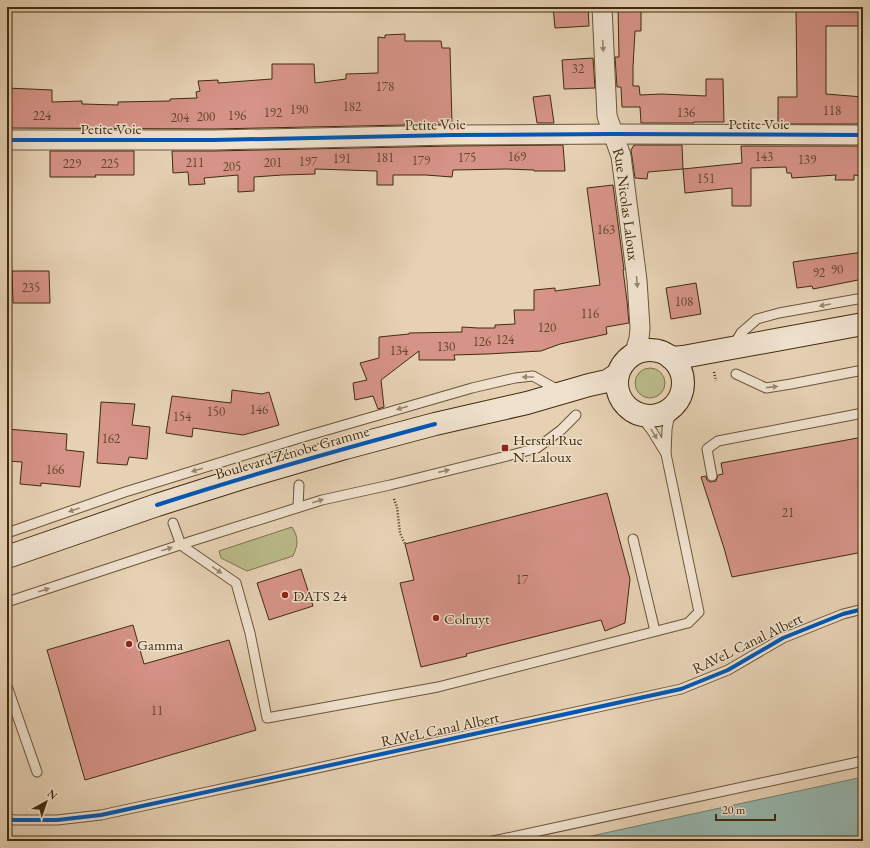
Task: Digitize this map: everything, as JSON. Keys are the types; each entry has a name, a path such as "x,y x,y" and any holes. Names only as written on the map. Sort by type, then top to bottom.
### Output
{"main road":[{"path":"671,358 863,324"},
{"path":"618,374 618,392 623,402 631,410 640,415 651,416 661,415 671,409 680,397 683,384 681,373 675,362 666,355 656,351 641,352 634,355"},
{"name":"Boulevard Zénobe Gramme","path":"7,557 185,496 345,448 607,381 618,374 627,360 634,355"}],"street":[{"name":"Rue Nicolas Laloux","path":"602,7 607,116 621,156 637,280 640,328 639,339 634,355"},
{"name":"Petite Voie","path":"7,140 214,140 452,135 613,134 863,135"}],"lane":[{"path":"731,348 741,333 756,319 779,313 863,298"},
{"path":"736,374 766,388 863,370"},
{"name":"Boulevard Zénobe Gramme","path":"7,533 125,492 296,439 472,388 515,378 533,376 563,392"},
{"path":"173,523 181,545 236,583 250,633 267,718 438,687 688,623 699,612 666,454 667,429 671,409"},
{"path":"712,476 707,449 718,441 863,413"},
{"path":"7,602 322,500 390,485 537,448 561,430 576,415"},
{"path":"640,415 666,454"},
{"path":"298,508 299,485"},
{"path":"633,539 655,631"},
{"name":"RAVeL Canal Albert","path":"7,818 14,820 57,820 101,815 681,689 728,670 783,638 843,614 863,610"},
{"path":"7,686 37,772"},
{"path":"493,841 863,761"}],"path":[{"path":"390,485 397,507 400,533 405,544"}],"green space":[{"path":"650,368 656,369 664,377 664,389 656,397 650,398 644,397 636,389 635,383 636,377 644,369"},
{"path":"292,527 296,535 297,542 293,556 247,571 221,558 219,551"}],"water":[{"path":"863,777 863,841 568,841"}],"building":[{"path":"553,7 588,7 589,26 555,28"},
{"path":"618,7 641,7 641,31 635,31 633,67 633,86 639,86 640,95 661,94 706,96 706,79 723,79 724,122 641,123 640,107 622,107 621,87 617,87 615,57 619,57"},
{"path":"796,7 863,7 863,26 826,26 826,94 863,97 863,124 778,124 778,97 797,97"},
{"path":"405,34 405,41 441,41 442,48 450,48 452,124 214,129 7,128 7,88 52,90 52,102 82,101 82,104 118,105 118,102 170,101 170,99 197,98 196,92 200,91 198,81 218,80 218,83 272,79 272,64 314,64 315,83 346,79 346,74 378,73 378,37 385,38 385,35"},
{"path":"593,58 595,88 564,89 562,60"},
{"path":"550,95 554,123 537,123 533,97"},
{"path":"563,145 565,171 507,169 453,170 452,177 393,175 393,185 377,185 377,171 315,169 315,174 254,177 254,191 238,192 238,175 204,178 205,184 189,185 188,172 173,173 172,151 452,146"},
{"path":"634,145 682,145 683,169 648,172 647,179 635,178 631,150"},
{"path":"741,146 863,146 863,176 854,175 854,180 835,180 836,175 792,178 791,173 787,173 786,167 751,168 751,206 732,206 732,188 685,193 683,169 742,163"},
{"path":"50,151 134,151 134,175 50,177"},
{"path":"613,185 629,323 606,327 607,334 560,344 541,351 454,355 455,360 419,360 419,351 381,380 384,407 378,409 373,396 355,400 353,383 367,380 360,363 379,358 379,337 409,333 462,332 462,327 495,328 495,325 515,324 514,310 534,310 534,290 555,288 555,291 600,285 587,188"},
{"path":"863,252 863,279 813,289 812,286 797,288 793,262"},
{"path":"12,271 49,271 50,303 13,303"},
{"path":"696,283 701,314 671,319 666,288"},
{"path":"232,390 262,394 269,392 279,425 243,435 193,428 192,437 166,433 172,396 231,403"},
{"path":"101,402 135,404 132,425 150,427 147,459 129,457 127,465 97,463"},
{"path":"7,429 67,434 66,450 84,452 80,487 41,483 41,486 20,484 22,462 7,461"},
{"path":"863,437 863,552 732,577 701,477 706,476 707,480 710,482 716,481 718,475 723,474 721,463"},
{"path":"607,493 630,579 625,623 605,631 601,620 466,654 467,656 421,667 400,583 414,580 405,544"},
{"name":"DATS 24","path":"301,569 313,606 269,620 257,583"},
{"path":"133,625 144,664 229,640 256,730 85,780 47,650"}],"cycle path":[{"path":"7,140 214,140 452,135 613,134 863,135"},
{"path":"157,505 226,483 435,424"},
{"path":"7,818 14,820 57,820 101,815 681,689 728,670 783,638 843,614 863,609"}],"place":[{"name":"Herstal Rue N. Laloux","path":"505,448"},
{"name":"DATS 24","path":"285,595"},
{"name":"Colruyt","path":"436,618"},
{"name":"Gamma","path":"129,644"}]}
